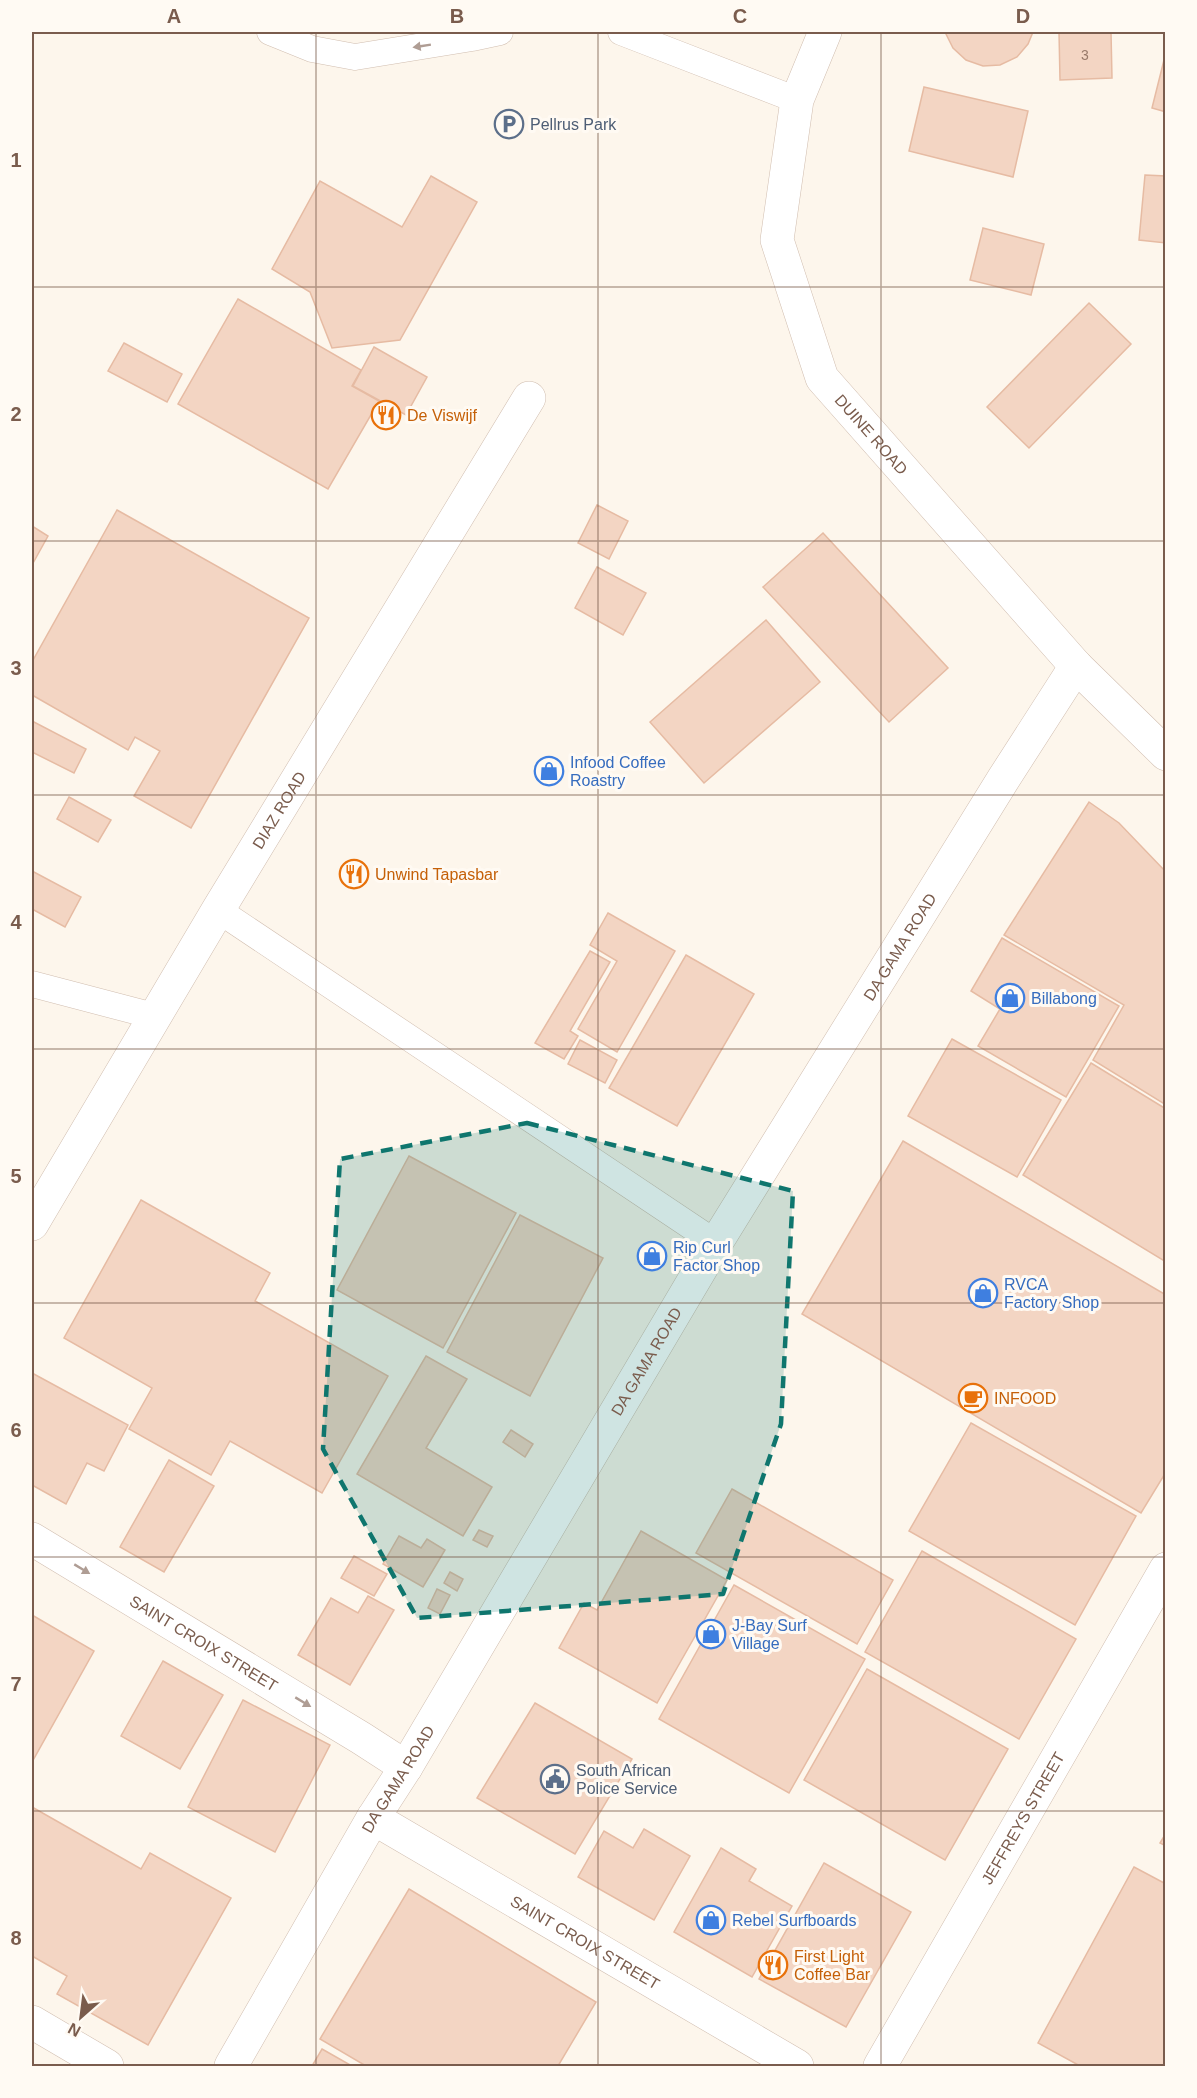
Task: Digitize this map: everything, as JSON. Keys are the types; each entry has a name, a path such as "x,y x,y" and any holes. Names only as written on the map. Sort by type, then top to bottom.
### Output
{"street":[{"name":"DUINE ROAD","path":"825,32 797,100 777,240 822,378 1076,666 1166,754"},
{"name":"DIAZ ROAD","path":"32,1224 154,1016 529,399"},
{"name":"DA GAMA ROAD","path":"231,2067 373,1818 406,1767 716,1243 1076,666"},
{"name":"SAINT CROIX STREET","path":"32,1539 362,1738 406,1767"},
{"name":"JEFFREYS STREET","path":"880,2067 1166,1569"},
{"name":"SAINT CROIX STREET","path":"373,1818 797,2067"},
{"path":"32,2022 107,2067"}],"lane":[{"path":"272,32 312,49 355,57 500,32"},
{"path":"621,32 797,100"},
{"path":"218,910 716,1243"},
{"path":"32,984 154,1016"}],"highlighted area":[{"path":"527,1123 793,1191 781,1424 723,1594 417,1618 323,1449 340,1159"}],"building":[{"path":"945,32 1033,32 1028,44 1017,57 1000,65 983,66 966,60 953,48"},
{"path":"1059,32 1111,32 1112,78 1060,80"},
{"path":"1166,52 1166,112 1152,108"},
{"path":"924,87 1028,111 1013,177 909,151"},
{"path":"1145,175 1166,176 1166,243 1139,240"},
{"path":"431,176 477,202 400,340 332,348 310,292 272,269 320,181 402,227"},
{"path":"983,228 1044,244 1031,295 970,280"},
{"path":"238,299 361,370 352,386 379,401 328,489 178,404"},
{"path":"1089,303 1131,344 1029,448 987,407"},
{"path":"124,343 182,374 167,402 108,371"},
{"path":"374,347 427,377 406,415 353,386"},
{"path":"597,505 628,521 609,559 578,543"},
{"path":"117,510 309,618 191,828 134,796 160,751 135,737 128,750 32,695 32,662"},
{"path":"32,526 48,536 32,565"},
{"path":"823,533 948,668 889,722 763,587"},
{"path":"597,567 646,593 623,635 575,608"},
{"path":"766,620 820,682 704,783 650,722"},
{"path":"32,721 86,749 74,773 32,752"},
{"path":"69,797 111,820 98,842 57,819"},
{"path":"1089,802 1119,823 1166,872 1166,1105 1093,1060 1124,1005 1004,935"},
{"path":"32,871 81,897 65,927 32,909"},
{"path":"608,913 675,951 617,1052 578,1029 617,961 590,945"},
{"path":"1002,938 1119,1006 1066,1097 978,1046 1000,1009 971,991"},
{"path":"590,951 610,962 570,1031 578,1036 564,1059 535,1043"},
{"path":"686,955 754,994 677,1126 609,1088"},
{"path":"952,1039 1061,1100 1017,1177 908,1116"},
{"path":"580,1040 617,1060 605,1083 568,1064"},
{"path":"1091,1063 1166,1109 1166,1262 1023,1175"},
{"path":"903,1141 1166,1295 1166,1472 1141,1513 802,1314"},
{"path":"409,1156 516,1213 443,1348 337,1290"},
{"path":"141,1200 270,1273 255,1301 388,1376 322,1493 230,1441 211,1475 129,1429 152,1388 64,1338"},
{"path":"520,1215 603,1258 530,1396 447,1352"},
{"path":"426,1356 467,1379 426,1448 492,1487 463,1536 357,1474"},
{"path":"32,1373 128,1425 104,1471 87,1463 66,1504 32,1485"},
{"path":"971,1423 1136,1516 1075,1625 909,1531"},
{"path":"511,1430 533,1444 525,1457 503,1442"},
{"path":"169,1460 214,1486 164,1572 120,1547"},
{"path":"732,1489 893,1580 857,1644 696,1553"},
{"path":"479,1530 493,1536 487,1547 473,1540"},
{"path":"641,1531 727,1580 657,1703 559,1648 584,1603 597,1610"},
{"path":"399,1536 421,1548 427,1539 445,1550 423,1587 383,1564"},
{"path":"922,1551 1076,1639 1019,1739 865,1652"},
{"path":"354,1556 387,1574 374,1596 341,1578"},
{"path":"450,1572 463,1579 457,1591 444,1583"},
{"path":"734,1585 865,1659 789,1793 659,1719"},
{"path":"437,1589 450,1595 440,1614 428,1608"},
{"path":"368,1596 394,1610 350,1685 298,1655 331,1598 358,1613"},
{"path":"32,1615 94,1651 32,1762"},
{"path":"163,1661 223,1695 180,1769 121,1736"},
{"path":"867,1669 1008,1749 945,1860 804,1780"},
{"path":"243,1700 330,1745 275,1852 188,1807"},
{"name":"South African Police Service","path":"535,1703 632,1759 575,1854 477,1798"},
{"path":"32,1807 141,1869 150,1853 231,1898 148,2045 57,1994 67,1976 32,1956"},
{"path":"644,1829 690,1856 654,1920 578,1877 604,1831 633,1848"},
{"path":"1166,1833 1166,1846 1160,1843"},
{"path":"721,1848 756,1869 749,1881 792,1906 752,1977 674,1932"},
{"path":"824,1863 911,1912 846,2027 759,1979"},
{"path":"1134,1867 1166,1884 1166,2066 1080,2066 1038,2043"},
{"path":"409,1889 596,2002 558,2066 366,2066 320,2039"},
{"path":"322,2049 352,2066 312,2066"}],"place":[{"name":"Pellrus Park","path":"509,124"},
{"name":"De Viswijf","path":"386,415"},
{"name":"Infood Coffee Roastry","path":"549,771"},
{"name":"Unwind Tapasbar","path":"354,874"},
{"name":"Billabong","path":"1010,998"},
{"name":"Rip Curl Factor Shop","path":"652,1256"},
{"name":"RVCA Factory Shop","path":"983,1293"},
{"name":"INFOOD","path":"973,1398"},
{"name":"J-Bay Surf Village","path":"711,1634"},
{"name":"South African Police Service","path":"555,1779"},
{"name":"Rebel Surfboards","path":"711,1920"},
{"name":"First Light Coffee Bar","path":"773,1965"}]}
